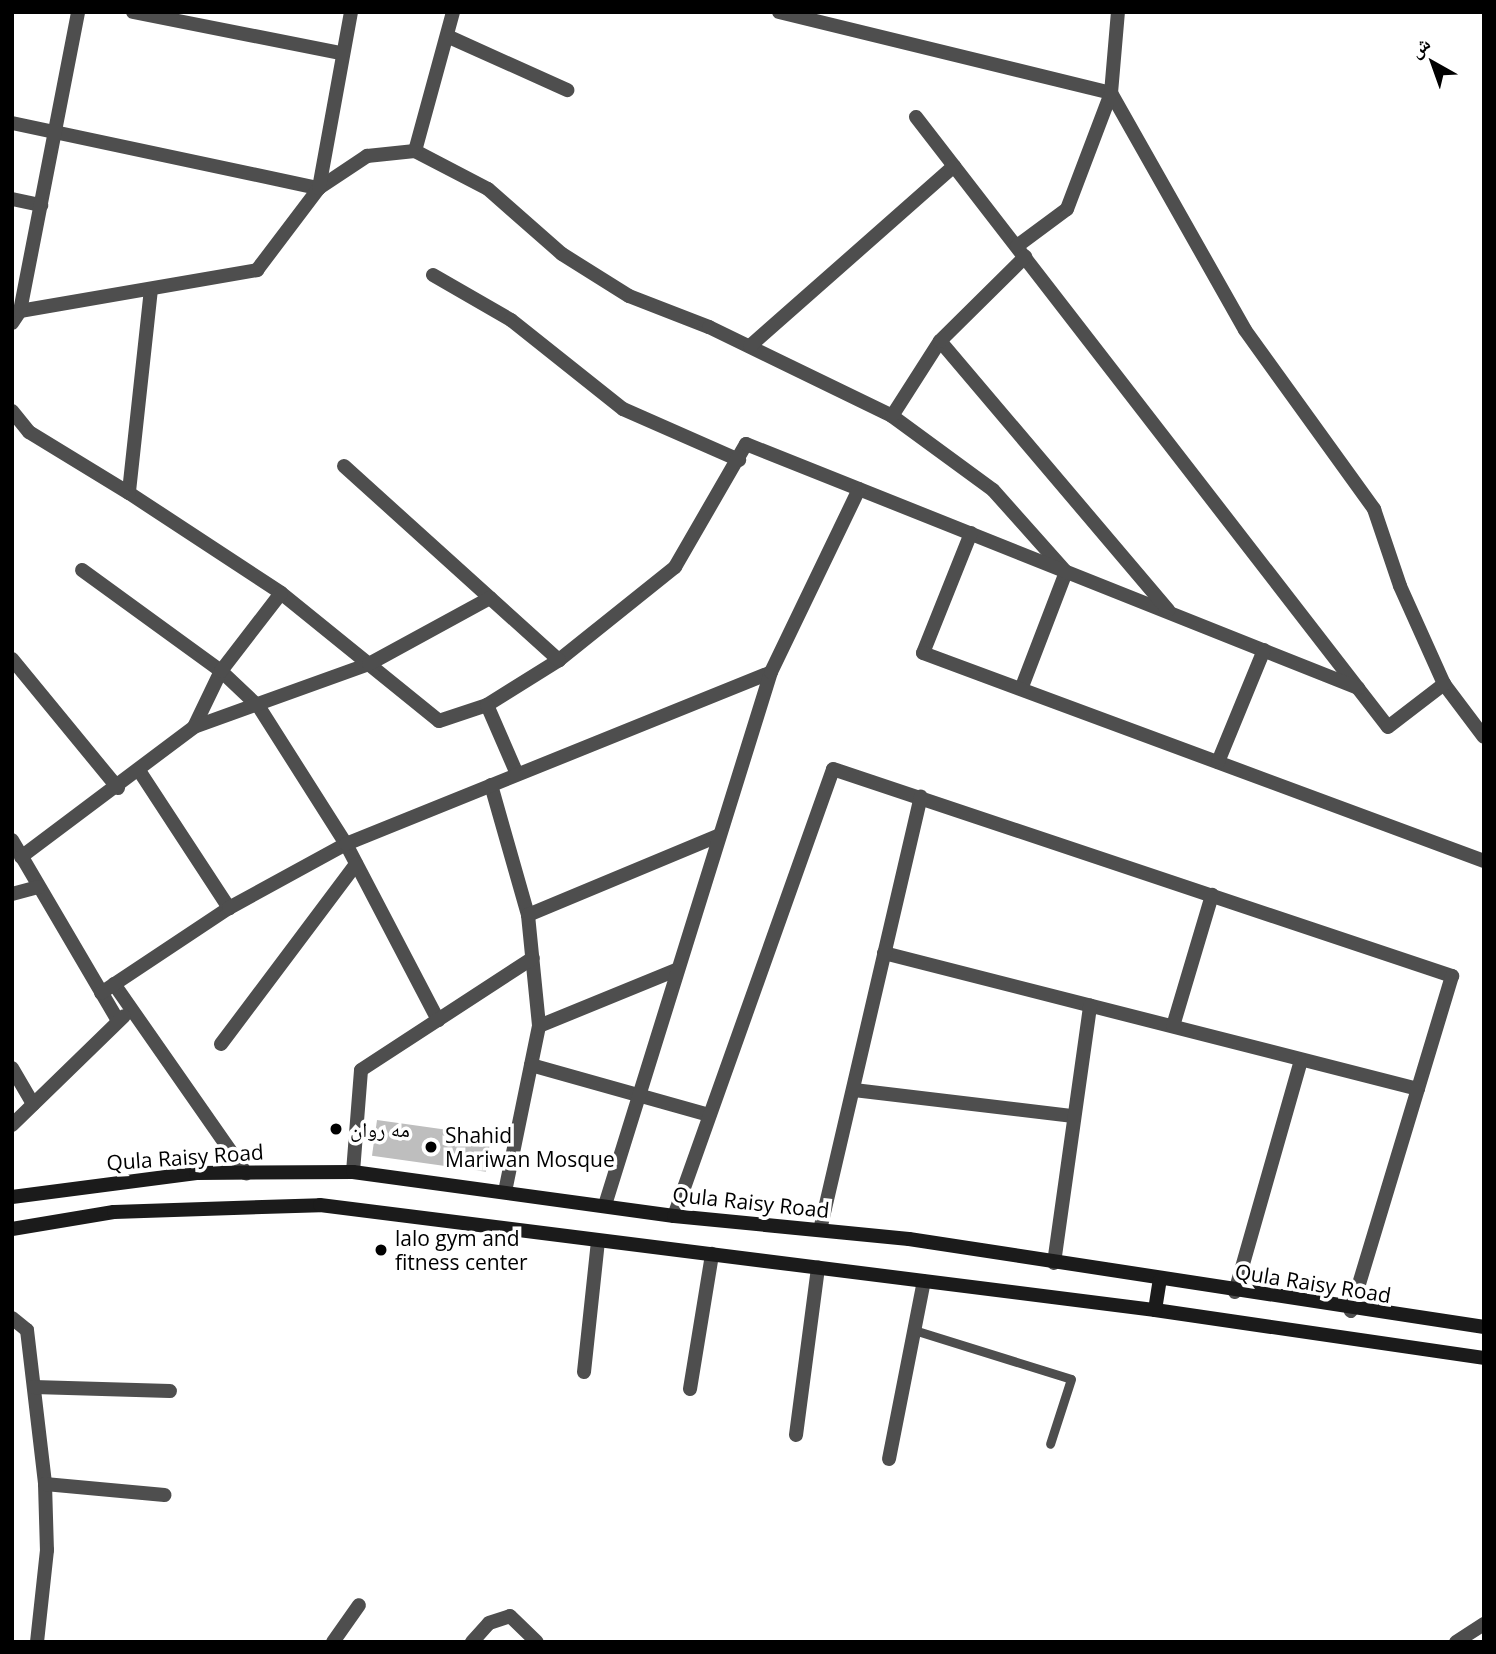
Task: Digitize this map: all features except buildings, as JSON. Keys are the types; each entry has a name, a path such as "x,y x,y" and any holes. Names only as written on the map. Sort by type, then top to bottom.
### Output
{"main road":[{"name":"Qula Raisy Road","path":"12,1197 122,1180 246,1173 354,1172 674,1216 820,1230 1054,1263 1351,1311 1484,1327"},
{"path":"12,1229 114,1212 320,1205 1155,1310 1484,1358"},
{"path":"1155,1310 1160,1280"}],"street":[{"path":"78,12 41,205 16,317 257,270 320,188 367,156 415,151 488,189 562,254 629,296 750,346 892,416 993,490 1066,572"},
{"path":"133,12 341,54"},
{"path":"320,188 341,54 351,12"},
{"path":"779,12 1111,93 1245,330 1374,509 1400,586 1444,684 1484,737"},
{"path":"892,416 940,341 1021,252 1066,209 1111,93 1118,12"},
{"path":"415,151 447,36 450,13"},
{"path":"447,36 567,90"},
{"path":"916,117 1388,727 1444,684"},
{"path":"12,123 320,188"},
{"path":"750,346 954,166"},
{"path":"12,200 41,205"},
{"path":"433,275 511,320 622,409 739,460"},
{"path":"129,493 150,289"},
{"path":"940,341 1171,613"},
{"path":"12,411 29,432 129,493 281,593 439,721 487,705 559,660 674,567 746,444 1358,688"},
{"path":"344,466 559,660"},
{"path":"605,1205 771,672 859,489"},
{"path":"971,533 923,653 1484,860"},
{"path":"82,570 221,671 259,707 346,844 438,1020"},
{"path":"1021,690 1066,572"},
{"path":"194,727 221,671 281,593"},
{"path":"22,857 140,772 194,727 259,707 369,664 491,598"},
{"path":"1218,762 1264,650"},
{"path":"12,659 118,788"},
{"path":"101,993 229,908 346,844 771,672"},
{"path":"487,705 517,774"},
{"path":"674,1216 833,769 1452,976 1351,1311"},
{"path":"140,772 229,908"},
{"path":"491,785 528,915 539,1026 505,1191"},
{"path":"820,1230 921,797"},
{"path":"528,915 718,836"},
{"path":"12,839 118,1021"},
{"path":"221,1044 356,864"},
{"path":"12,894 38,887"},
{"path":"1173,1026 1212,895"},
{"path":"884,953 1418,1089"},
{"path":"354,1172 361,1070 533,958"},
{"path":"539,1026 676,970"},
{"path":"114,984 246,1173"},
{"path":"1054,1263 1090,1006"},
{"path":"12,1125 131,1008"},
{"path":"1235,1292 1301,1060"},
{"path":"531,1065 709,1115"},
{"path":"12,1068 33,1104"},
{"path":"854,1090 1073,1116"},
{"path":"584,1372 598,1242"},
{"path":"690,1389 712,1254"},
{"path":"796,1435 818,1267"},
{"path":"889,1459 924,1281"},
{"path":"12,1318 27,1330 45,1484 47,1550 37,1642"},
{"path":"34,1387 170,1391"},
{"path":"45,1484 164,1495"},
{"path":"333,1642 359,1605"},
{"path":"472,1642 489,1623 510,1616 537,1642"},
{"path":"1456,1642 1484,1624"}],"lane":[{"path":"914,1330 1071,1379 1050,1444"}],"place":[{"name":"مه روان","path":"336,1129"},
{"name":"Shahid Mariwan Mosque","path":"431,1147"},
{"name":"lalo gym and fitness center","path":"381,1250"}]}
